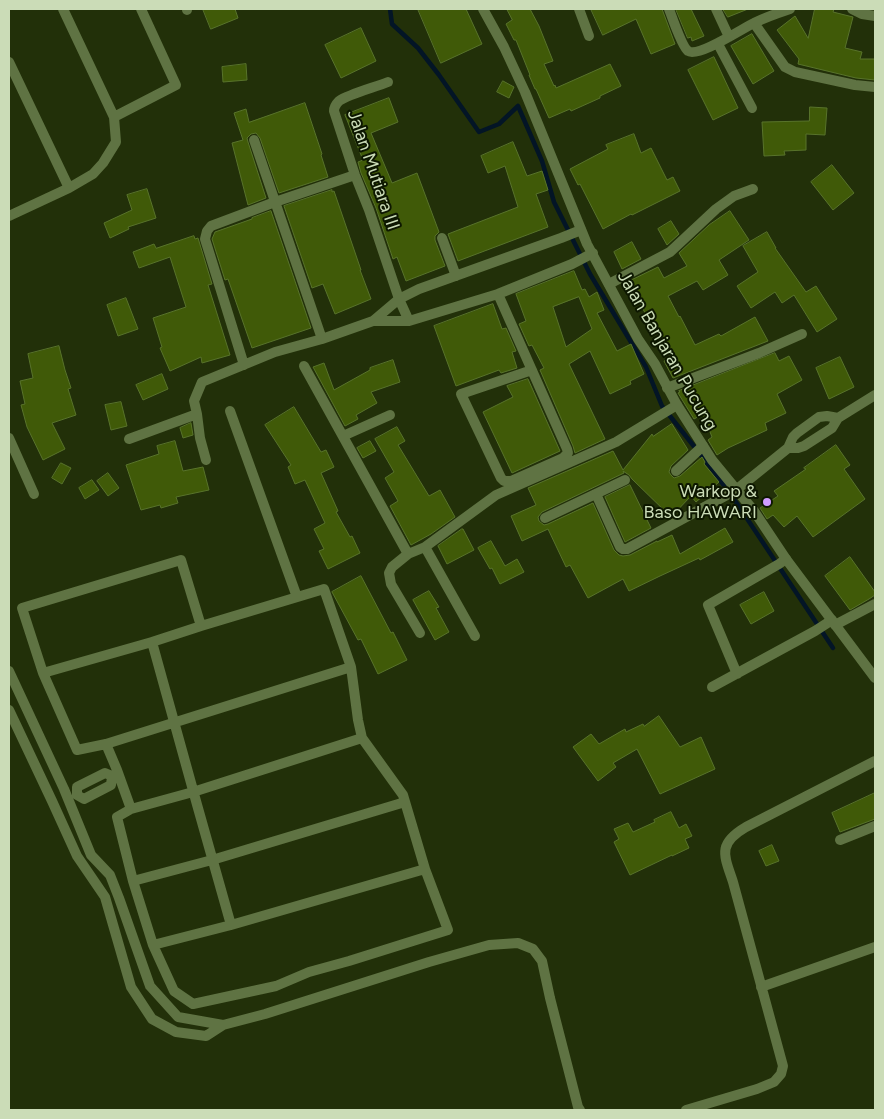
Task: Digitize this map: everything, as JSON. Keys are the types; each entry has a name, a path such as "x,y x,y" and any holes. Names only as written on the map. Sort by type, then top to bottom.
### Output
{"street":[{"path":"9,216 69,188 93,174 116,142 114,117 63,9"},
{"path":"114,117 176,85 141,9"},
{"name":"Jalan Banjaran Pucung","path":"483,9 504,47 525,92 578,232 667,388 670,409 731,493 754,511 778,564 834,622 875,678"},
{"path":"579,9 589,36"},
{"path":"669,9 683,46 693,53 718,44 754,23 790,9"},
{"path":"716,9 729,37"},
{"path":"852,9 862,14 875,16"},
{"path":"754,23 785,67 795,72 855,85 875,87"},
{"path":"718,44 752,108"},
{"path":"9,62 69,188"},
{"name":"Jalan Mutiara III","path":"388,82 346,97 338,102 334,111 354,174 369,210 399,299 409,321"},
{"path":"254,140 322,339"},
{"path":"244,365 206,240 207,231 211,226 354,174"},
{"path":"609,284 670,252 716,209 734,196 753,189"},
{"path":"373,321 399,299 419,289 578,232"},
{"path":"442,238 456,276"},
{"path":"206,460 194,401 202,382 275,352 322,339 373,321 409,321 498,294 574,263 591,254"},
{"path":"498,294 532,370 567,449 568,453 563,458 504,482 462,394 532,370"},
{"path":"667,388 759,354 802,334"},
{"path":"304,366 408,554"},
{"path":"788,448 804,446 832,428 838,418 875,395"},
{"path":"420,633 391,584 389,573 392,567 408,554 425,547 496,495 616,442 670,409"},
{"path":"230,411 296,597"},
{"path":"129,439 197,414"},
{"path":"343,436 390,415"},
{"path":"596,494 620,547 627,549 731,493 788,448 797,433 819,417 838,418"},
{"path":"9,438 34,494"},
{"path":"676,471 699,450"},
{"path":"545,518 625,480"},
{"path":"425,547 474,636"},
{"path":"201,626 181,560 22,608 44,673 77,750 106,744 351,667"},
{"path":"738,674 708,605 778,564"},
{"path":"44,673 324,589 351,667 362,738 403,795 425,868 448,930 349,962 309,972 276,986 193,1004 174,991 153,946 133,881 118,817 131,809 193,792 362,738"},
{"path":"712,687 819,628 875,604"},
{"path":"152,642 230,925"},
{"path":"9,671 73,797 91,855 110,875 150,986 178,1017 223,1024"},
{"path":"9,710 77,856 105,897 131,988 152,1019 176,1032 206,1036 223,1024 265,1014 420,965 489,945 518,944 533,949 542,961 580,1110"},
{"path":"106,744 115,775 131,809"},
{"path":"686,1110 757,1089 774,1082 781,1074 783,1066 724,852 730,839 746,826 875,761"},
{"path":"73,797 77,786 106,773 115,775"},
{"path":"73,797 84,799 99,792 112,785 115,775"},
{"path":"133,881 212,860 405,802"},
{"path":"840,840 875,826"},
{"path":"153,946 425,868"},
{"path":"761,987 875,947"}],"building":[{"path":"203,9 235,9 238,18 211,29"},
{"path":"418,9 466,9 482,44 441,63"},
{"path":"507,9 530,9 553,61 544,64 556,88 610,64 621,86 571,111 570,109 549,118 529,75 516,40 514,40 506,24 512,20"},
{"path":"591,9 662,9 675,44 651,54 636,19 603,35"},
{"path":"676,9 691,9 704,36 692,41 691,37 688,38"},
{"path":"723,9 748,9 728,17"},
{"path":"815,9 834,9 833,12 853,17 845,48 862,52 860,59 875,59 875,80 856,78 798,64 799,59 777,30 795,16 808,38"},
{"path":"361,28 376,61 341,78 325,45"},
{"path":"752,34 774,71 753,84 731,46"},
{"path":"714,57 738,108 713,120 688,70"},
{"path":"246,64 247,80 223,82 222,67"},
{"path":"503,81 514,87 509,98 497,92"},
{"path":"389,98 398,122 371,133 392,183 417,173 439,232 435,236 435,240 445,266 406,281 397,257 393,259 376,208 361,173 358,162 363,160 345,115"},
{"path":"305,103 328,177 279,193 260,138 256,133 251,134 247,138 266,198 248,205 232,143 243,140 234,113 246,109 249,122"},
{"path":"810,107 827,108 825,135 806,134 806,150 784,151 785,155 764,156 762,122 809,121"},
{"path":"634,134 641,153 651,148 667,180 673,177 680,191 603,229 580,184 578,185 570,169 608,149 606,145"},
{"path":"513,142 527,176 542,171 548,190 536,194 548,227 458,261 448,234 518,207 505,166 488,173 481,156"},
{"path":"832,165 854,193 833,210 811,182"},
{"path":"147,189 156,218 128,227 129,229 110,238 104,223 132,210 127,195"},
{"path":"332,190 332,192 334,191 371,299 335,314 323,284 312,288 284,206"},
{"path":"271,211 311,328 252,348 228,279 225,280 212,239 215,232"},
{"path":"730,211 749,240 719,260 728,275 703,290 697,281 668,296 695,345 719,334 721,336 755,317 768,341 673,378 664,361 672,357 656,326 653,327 639,302 634,305 623,284 658,267 664,278 687,266 679,253 709,225"},
{"path":"671,221 679,234 667,245 658,229"},
{"path":"767,232 775,248 806,292 816,286 837,319 817,332 794,295 782,303 775,292 751,308 737,286 758,272 743,246"},
{"path":"194,236 195,239 198,238 212,284 208,285 230,355 202,363 201,357 170,371 160,348 162,347 153,318 186,307 170,257 139,268 133,252 154,244 156,248"},
{"path":"632,242 641,259 622,269 614,252"},
{"path":"574,271 582,290 585,289 589,297 597,292 604,310 597,313 617,351 631,344 644,374 630,381 631,384 610,394 590,351 569,364 605,439 575,453 540,370 544,368 532,345 529,346 519,324 526,321 516,294","holes":["579,297 592,329 566,347 553,307"]},
{"path":"126,298 138,329 118,336 107,305"},
{"path":"493,304 502,329 506,328 516,351 512,352 517,368 501,373 499,370 456,386 434,326"},
{"path":"59,346 71,388 68,389 76,415 52,423 65,449 43,460 27,427 21,405 25,404 20,381 33,378 28,354"},
{"path":"775,353 779,361 789,356 802,380 777,394 786,413 765,423 767,430 717,455 708,440 712,437 703,414 694,419 678,393 679,391"},
{"path":"840,357 854,387 829,399 816,368"},
{"path":"393,360 400,382 371,392 377,403 356,415 358,419 345,426 313,367 324,363 334,390 370,370 370,368"},
{"path":"162,374 168,389 143,400 136,385"},
{"path":"528,379 560,451 512,473 483,412 513,397 507,386"},
{"path":"121,402 127,426 111,430 105,405"},
{"path":"294,407 321,452 326,450 334,467 321,473 338,511 336,512 350,537 352,536 360,553 328,569 319,551 324,549 314,529 325,523 305,480 295,484 288,467 291,465 265,425"},
{"path":"191,423 193,435 183,438 180,428"},
{"path":"672,424 688,450 671,466 669,472 671,475 674,478 680,476 702,457 705,462 704,464 719,482 696,502 691,496 671,517 623,471 624,473 542,512 538,517 539,521 544,525 548,524 593,503 614,550 623,556 630,555 672,535 680,554 725,528 733,542 700,560 699,558 629,591 623,579 588,598 570,565 566,567 548,529 522,541 511,516 536,505 528,488 613,451 623,470 652,434 653,436"},
{"path":"397,427 405,441 398,445 429,496 440,490 455,517 411,545 390,506 398,501 385,478 394,472 375,439"},
{"path":"175,441 183,471 203,467 209,490 176,497 178,503 161,508 160,505 141,510 126,465 159,454 157,446"},
{"path":"370,441 376,451 363,458 357,448"},
{"path":"836,445 850,465 844,469 865,499 813,537 797,516 784,527 773,515 767,519 760,508 778,496 774,491"},
{"path":"61,463 71,468 62,484 52,478"},
{"path":"108,473 119,488 108,496 97,481"},
{"path":"92,480 99,490 85,499 79,488"},
{"path":"630,485 651,528 625,542 605,497"},
{"path":"462,529 474,550 447,564 438,546"},
{"path":"491,541 505,566 517,559 524,572 500,584 492,568 490,569 478,548"},
{"path":"850,557 875,592 875,595 850,610 825,576"},
{"path":"361,576 407,660 378,674 361,639 358,640 332,592"},
{"path":"429,591 439,607 436,608 449,632 435,640 413,600"},
{"path":"764,592 774,611 751,624 740,605"},
{"path":"659,716 680,747 701,737 715,769 660,794 637,749 613,763 616,767 598,781 573,747 591,734 599,744 625,729 626,732 643,724 644,726"},
{"path":"875,793 875,819 840,832 832,813"},
{"path":"671,812 679,828 686,824 692,836 685,839 689,848 630,875 614,842 619,839 614,829 628,823 633,832"},
{"path":"772,845 779,861 766,866 759,851"}],"waterway":[{"path":"390,9 392,24 418,48 479,132 499,124 518,106 542,161 554,202 590,274 646,367 662,406 738,505 833,648"}],"place":[{"name":"Warkop & Baso HAWARI","path":"767,502"}]}
